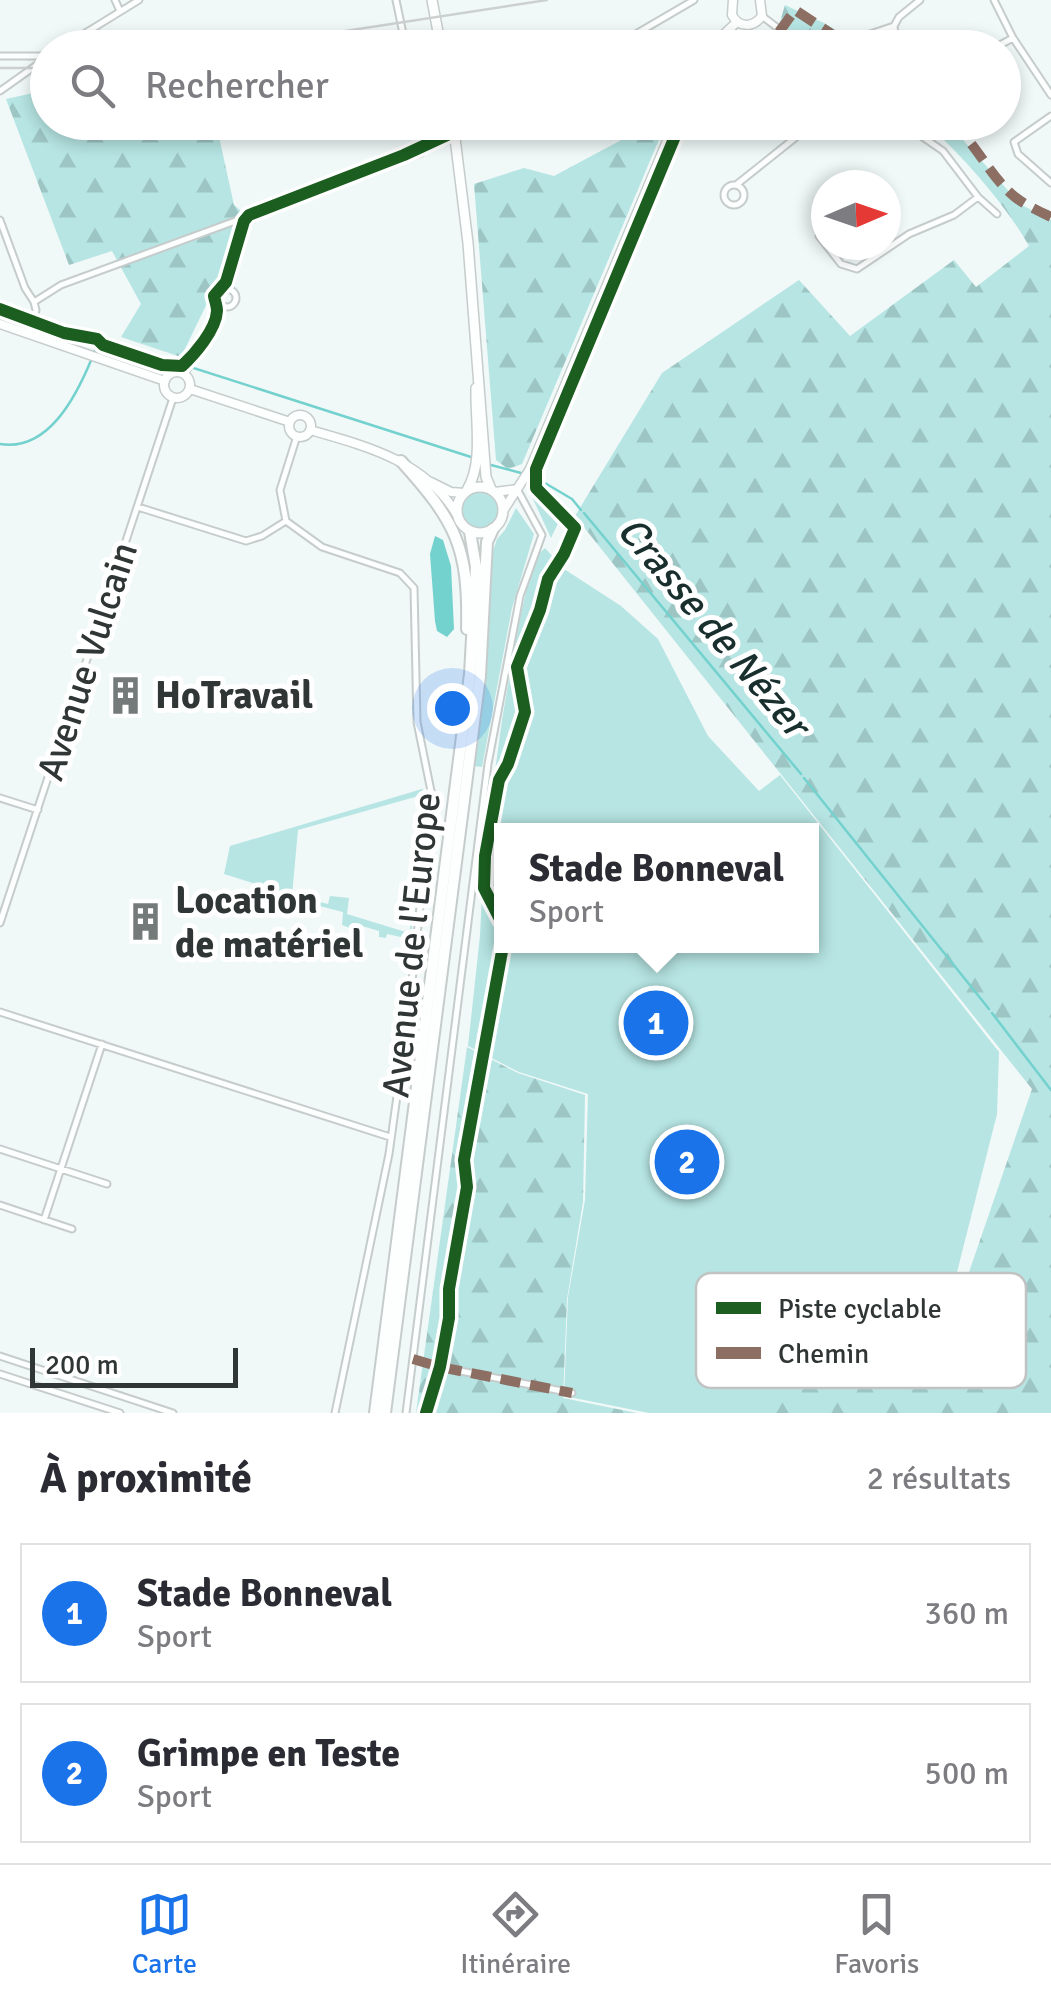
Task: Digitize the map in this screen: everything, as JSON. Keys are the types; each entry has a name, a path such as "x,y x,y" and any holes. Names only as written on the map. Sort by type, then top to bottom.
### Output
{"highway":[{"path":"400,461 445,513 466,569 467,641 458,764"},
{"path":"377,1411 456,871 480,676 486,549 493,529"},
{"path":"377,1411 475,610 475,548 470,532"}],"main road":[{"path":"432,0 438,30"},
{"path":"455,140 468,243 486,477 501,500 503,511 493,529 478,534 470,532 457,515 458,502 474,475 477,366"},
{"path":"465,492 479,486 493,491"}],"street":[{"path":"115,0 120,11"},
{"path":"90,30 139,0"},
{"path":"396,0 402,30"},
{"path":"643,30 694,0"},
{"path":"760,0 762,16 780,30"},
{"path":"895,30 899,17 920,0"},
{"path":"994,0 1010,30"},
{"path":"732,1 732,15 737,22 751,25 762,16"},
{"path":"728,30 737,22"},
{"path":"882,30 894,26"},
{"path":"1021,49 1051,95"},
{"path":"0,56 30,56"},
{"path":"0,91 30,69"},
{"path":"1021,137 1051,116"},
{"path":"503,511 524,482 667,140"},
{"path":"736,185 744,198 731,205 724,191 792,140"},
{"path":"926,140 943,152 978,197 997,214"},
{"path":"1017,140 1014,142 1018,154 1051,184"},
{"path":"229,289 236,299 232,306 224,306 219,303 218,294 229,289 248,223 258,215 421,154"},
{"path":"901,239 954,215 978,197"},
{"path":"0,220 34,302 30,334"},
{"path":"34,302 61,285 92,273 238,220 248,223"},
{"path":"838,260 856,268 868,260"},
{"path":"188,368 190,389 185,396 174,398 165,389 165,381 188,368 216,328 224,306"},
{"path":"0,324 165,381"},
{"path":"190,389 290,422 302,415 310,422 310,430 306,435 296,436 291,432 290,422"},
{"name":"Avenue Vulcain","path":"0,924 174,398"},
{"path":"310,430 360,444 400,461 450,492 465,492"},
{"path":"138,507 246,542 262,536 286,520 280,490 296,436"},
{"path":"426,480 457,515"},
{"path":"493,491 517,489"},
{"path":"406,1413 488,764 520,596 542,535 517,489"},
{"name":"Avenue de l'Europe","path":"286,520 322,547 400,573 414,588 417,722 432,796 409,1009 390,1137 335,1413"},
{"path":"0,798 38,810"},
{"path":"0,1012 390,1137"},
{"path":"44,1220 102,1044"},
{"path":"0,1149 107,1184"},
{"path":"0,1205 72,1229"},
{"path":"0,1356 173,1413"},
{"path":"413,1359 572,1393"},
{"path":"0,1374 117,1412 119,1395"}],"green space":[{"path":"785,5 836,30 786,30 779,25"},
{"path":"30,94 30,140 220,140 234,205 241,211 212,293 181,357 121,337 141,304 112,251 69,265 6,99"},
{"path":"621,140 659,140 522,464 508,469 496,460 474,184 524,168 554,176"},
{"path":"944,140 963,140 1020,204 1051,220 1051,1413 766,1413 771,1388 1026,1388 1026,1273 969,1273 1032,1089 575,516 662,373 799,280 850,336 954,260 976,287 1029,246 1009,214"},
{"path":"535,470 566,507 551,538 532,497"},
{"path":"480,491 493,497 499,510 493,523 480,529 467,523 461,510 467,497"},
{"path":"516,508 534,534 512,608 482,767 473,766 489,619 491,557"},
{"path":"545,548 564,569 621,606 658,639 708,736 759,791 780,775 818,823 494,823 494,953 819,953 819,824 999,1052 997,1114 957,1273 696,1273 696,1388 771,1388 767,1413 649,1413 564,1396 568,1297 585,1200 588,1094 519,1072 468,1046 484,853 518,626 534,558"},
{"path":"422,789 429,793 424,833 426,798 422,795 298,830 292,895 224,874 230,846"},
{"path":"293,895 328,904 330,896 349,898 347,914 409,933 412,917 412,941 402,943 401,937 387,934 386,938 379,937 379,931 352,923 350,928 342,925 343,912 292,899"},
{"path":"467,1047 518,1073 585,1095 583,1202 567,1299 563,1398 637,1413 416,1413"}],"water":[{"path":"435,536 443,540 451,566 454,629 447,637 437,631 435,621 430,554"}],"waterway":[{"name":"Crasse de Nézer","path":"94,352 103,339 471,457"},
{"name":"Crasse de Nézer","path":"0,444 17,444 46,431 69,404 92,358"},
{"name":"Crasse de Nézer","path":"491,465 521,473"},
{"name":"Crasse de Nézer","path":"533,476 572,499 581,510"},
{"name":"Crasse de Nézer","path":"584,513 801,774"},
{"name":"Crasse de Nézer","path":"804,778 989,1009"},
{"name":"Crasse de Nézer","path":"992,1013 1051,1090"}],"tunnel":[{"path":"421,153 451,140"}],"railway":[{"path":"352,30 547,0"},
{"path":"0,68 30,68"}],"marked path":[{"path":"780,30 795,10 826,30"},
{"path":"968,140 1006,189 1051,217"},
{"path":"413,1359 572,1393"}],"cycle path":[{"path":"0,309 64,333 97,339 103,345 162,365 182,366 213,326 217,311 214,296 226,282 249,215 436,140"},
{"path":"494,907 484,888 485,856 499,780 525,712 517,667 548,579 575,528 536,488 536,469 673,140"},
{"path":"426,1413 449,1318 449,1289 467,1187 464,1160 502,953"}],"place":[{"name":"HoTravail","path":"125,695"},
{"name":"Location de matériel","path":"145,922"},
{"name":"Stade Bonneval","path":"656,1023"},
{"name":"Grimpe en Teste","path":"687,1162"}]}
